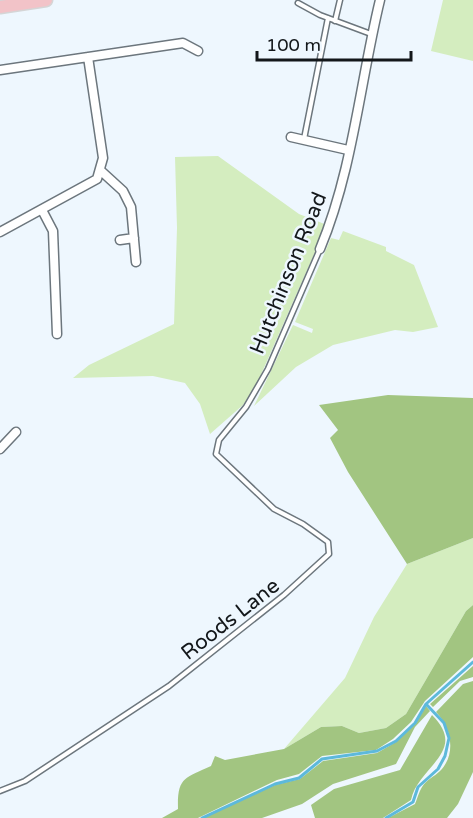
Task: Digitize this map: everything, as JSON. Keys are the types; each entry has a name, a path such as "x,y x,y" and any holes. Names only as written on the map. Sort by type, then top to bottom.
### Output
{"main road":[{"path":"0,7 46,0"}],"street":[{"name":"Hutchinson Road","path":"320,249 340,191 371,34 380,0"},
{"path":"0,70 183,43 198,51"},
{"path":"0,232 97,179 103,158 88,57"},
{"path":"291,137 348,150"},
{"path":"100,170 123,191 131,207 136,262"},
{"path":"42,210 53,231 52,323 57,334"},
{"path":"120,240 134,238"},
{"path":"1,447 16,432"}],"lane":[{"path":"336,21 340,0"},
{"path":"298,3 328,18 371,34"},
{"path":"304,140 328,18"},
{"name":"Hutchinson Road","path":"219,440 246,407 268,369 320,249"},
{"name":"Roods Lane","path":"0,791 25,781 169,686 284,595 329,554 328,542 303,524 274,509 216,454 219,440"}],"green space":[{"path":"443,0 473,0 473,61 431,51"},
{"path":"218,156 299,214 327,225 256,386 243,405 210,434 200,404 185,383 153,376 73,378 89,365 174,324 177,228 175,157"},
{"path":"343,231 386,247 386,251 414,265 438,327 413,332 395,330 333,345 296,367 254,406 293,325 312,333 313,329 295,322 331,238 339,240"},
{"path":"388,395 473,398 473,538 407,564 348,472 330,438 338,430 319,405"},
{"path":"473,538 473,605 466,611 406,714 386,728 359,733 342,726 321,727 284,749 345,678 374,617 407,564"},
{"path":"473,605 473,657 425,701 411,722 393,739 376,750 322,756 299,774 277,780 198,818 162,818 178,809 179,790 184,780 211,766 215,756 225,760 284,749 321,727 342,726 359,733 386,728 406,714 466,611"},
{"path":"473,666 473,677 460,681 433,707 430,704"},
{"path":"473,681 473,772 458,804 447,818 388,818 415,804 424,784 445,764 449,757 450,741 445,725 436,712 463,684"},
{"path":"426,706 430,711 415,727 396,764 333,784 302,804 262,818 203,818 275,785 300,779 323,761 377,753 396,742 416,723"},
{"path":"432,715 442,728 445,739 443,749 415,788 411,800 383,818 315,818 311,805 334,789 400,770"}],"waterway":[{"path":"202,818 275,784 299,778 322,759 377,751 396,741 415,723 426,704 473,662"},
{"path":"386,818 413,802 418,787 438,769 445,756 449,738 444,723 426,704"}]}
